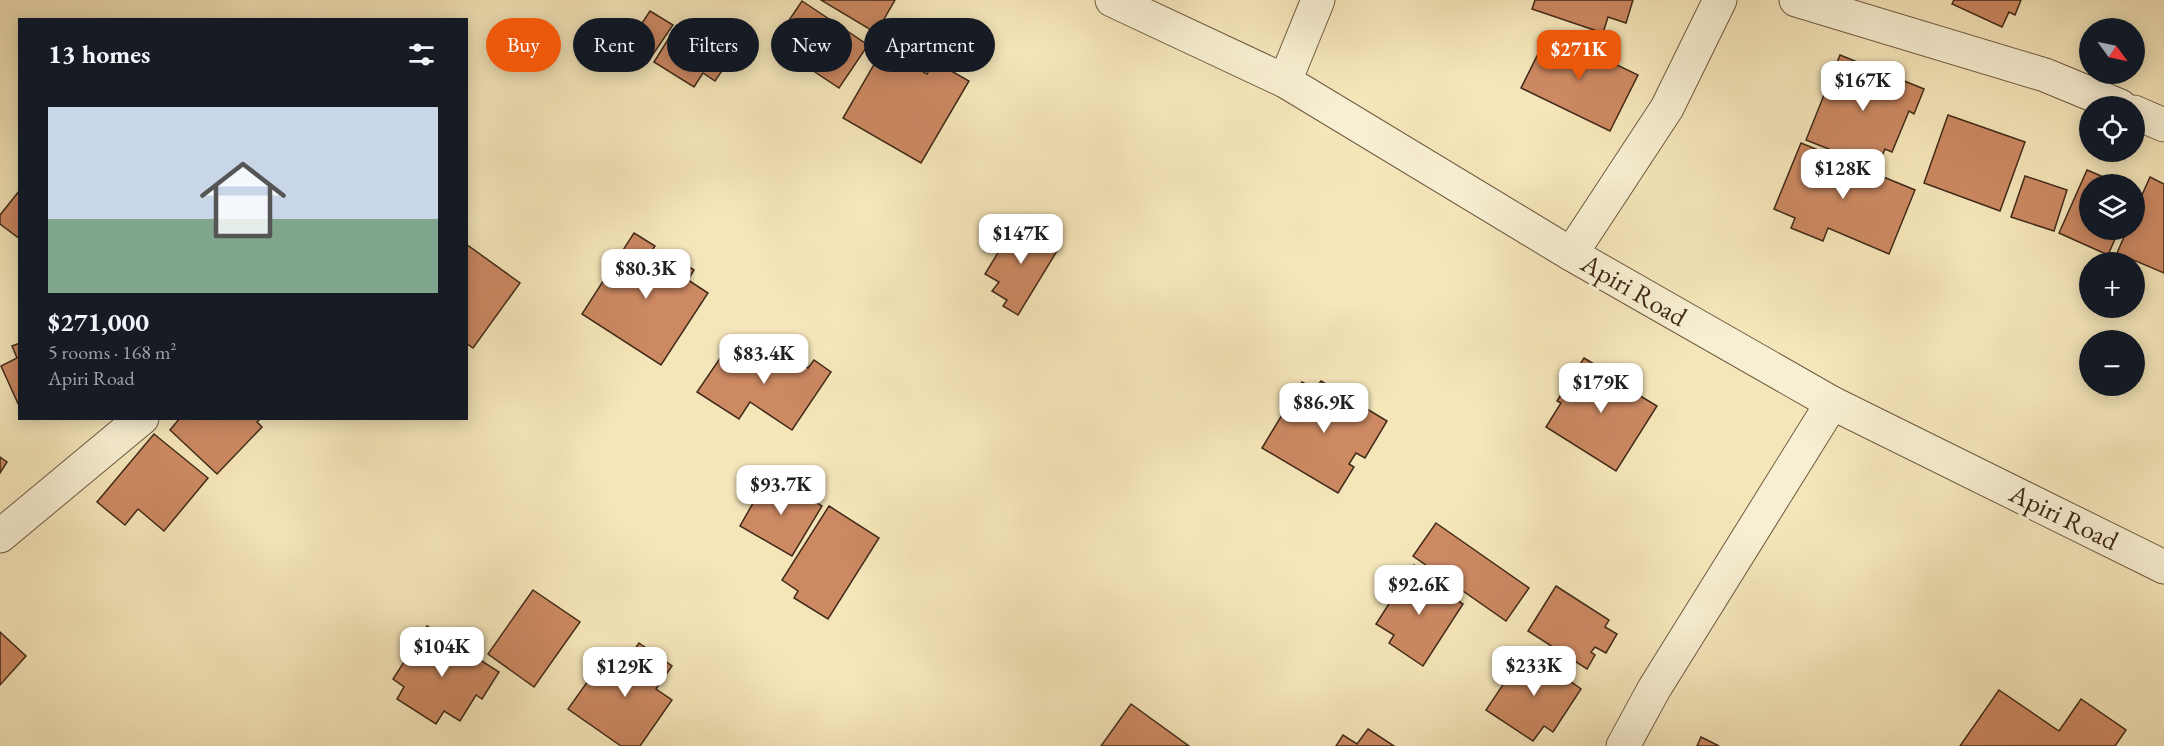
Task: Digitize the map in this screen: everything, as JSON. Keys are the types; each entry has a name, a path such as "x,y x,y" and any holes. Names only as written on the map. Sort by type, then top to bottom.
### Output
{"street":[{"name":"Apiri Road","path":"1112,0 1285,81 1571,254 1832,403 2164,567"},
{"path":"1285,81 1318,0"},
{"path":"1571,254 1667,108 1720,0"},
{"path":"1796,0 2045,75 2096,96"},
{"path":"2145,117 2164,125"},
{"path":"1623,746 1654,689 1832,403"},
{"path":"0,536 140,420"}],"building":[{"path":"821,0 895,0 885,18 864,18 864,26"},
{"path":"1535,0 1633,0 1626,23 1608,17 1603,33 1532,9"},
{"path":"1954,0 2021,0 2015,15 2009,12 2002,27 1952,4"},
{"path":"802,1 828,18 791,18"},
{"path":"650,11 667,21 667,34 655,51 655,18 645,18"},
{"path":"1549,32 1638,75 1610,131 1521,88"},
{"path":"852,34 864,42 864,51 852,69"},
{"path":"667,41 667,70 655,60"},
{"path":"1840,55 1924,89 1914,114 1909,111 1892,152 1885,149 1877,168 1806,140"},
{"path":"670,72 721,72 715,81 703,73 694,87"},
{"path":"815,72 850,72 839,88"},
{"path":"870,72 923,72 927,74 928,72 953,72 969,81 921,163 843,118"},
{"path":"1948,115 2025,142 2000,211 1924,183"},
{"path":"1801,143 1915,190 1889,254 1828,228 1823,241 1791,228 1795,218 1774,209"},
{"path":"2025,176 2067,190 2054,231 2011,217"},
{"path":"2150,177 2164,184 2164,273 2145,265 2145,252 2117,252 2123,240 2145,240 2145,188"},
{"path":"2079,188 2079,240 2115,240 2109,252 2101,252 2059,233"},
{"path":"18,192 18,238 0,224 0,215"},
{"path":"1018,220 1060,246 1018,315 1003,306 1007,300 992,291 999,282 985,274"},
{"path":"634,233 655,246 651,252 663,260 668,253 694,270 688,280 708,293 661,365 582,314"},
{"path":"468,245 520,283 473,348 468,344"},
{"path":"18,344 18,404 1,366 17,358 12,346"},
{"path":"776,347 808,368 814,360 831,372 792,430 750,402 739,419 697,392 727,348 741,357 747,348 766,361"},
{"path":"1584,358 1602,369 1605,364 1632,381 1627,388 1657,406 1616,471 1546,427 1561,403 1557,401"},
{"path":"1321,381 1387,421 1365,458 1356,453 1349,464 1354,467 1338,493 1262,448 1302,382 1315,389"},
{"path":"178,420 259,420 257,422 262,427 217,474 170,430"},
{"path":"154,434 208,478 164,531 138,509 125,525 97,502"},
{"path":"0,457 7,462 0,473"},
{"path":"769,475 822,506 792,556 740,526"},
{"path":"829,506 879,538 828,619 794,598 798,591 782,580"},
{"path":"1436,523 1529,588 1506,621 1413,556"},
{"path":"1414,565 1436,579 1432,584 1463,604 1423,666 1389,643 1394,635 1376,624"},
{"path":"1556,586 1609,620 1605,627 1617,634 1606,653 1595,647 1591,652 1595,655 1587,669 1528,631"},
{"path":"533,590 580,622 534,687 488,654"},
{"path":"427,626 499,672 482,699 476,695 460,721 444,711 436,724 397,699 404,687 393,679"},
{"path":"0,632 26,656 0,685"},
{"path":"639,643 672,666 656,689 672,700 640,746 621,746 568,709 605,657 621,669"},
{"path":"1527,649 1560,671 1559,673 1581,689 1553,732 1544,726 1533,741 1486,710"},
{"path":"1999,690 2059,731 2081,699 2126,730 2115,746 1960,746"},
{"path":"1131,704 1189,746 1101,746"},
{"path":"1368,729 1394,746 1336,746 1343,735 1357,744"},
{"path":"1701,737 1719,746 1697,746"}]}
